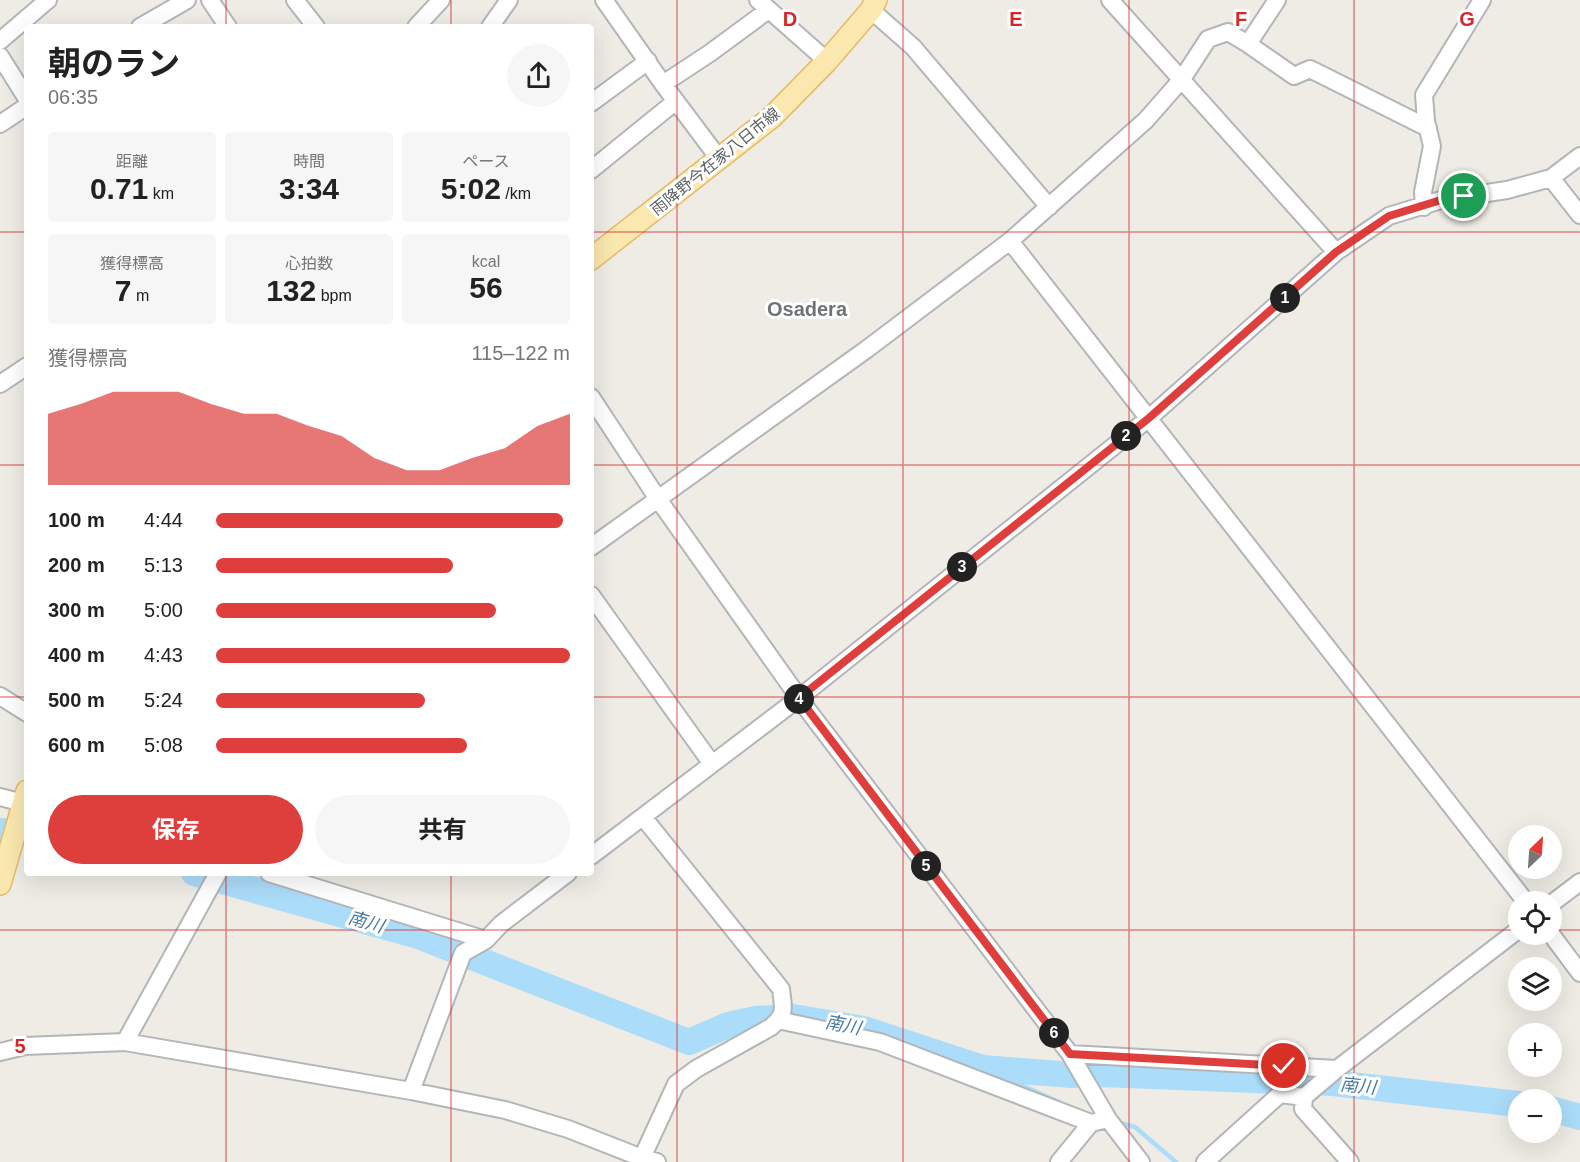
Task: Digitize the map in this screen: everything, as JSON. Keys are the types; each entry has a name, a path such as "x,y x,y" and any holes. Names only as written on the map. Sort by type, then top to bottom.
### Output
{"main road":[{"name":"雨降野今在家八日市線","path":"594,257 772,117 827,61 873,5"},
{"path":"0,884 24,803"}],"street":[{"path":"0,41 48,0"},
{"path":"145,24 187,0"},
{"path":"210,0 226,24"},
{"path":"419,24 441,0"},
{"path":"492,24 509,0"},
{"path":"604,0 720,160"},
{"path":"1110,0 1336,252"},
{"path":"1248,44 1277,0"},
{"path":"1424,207 1423,192 1432,146 1424,95 1482,0"},
{"path":"300,2 314,24"},
{"path":"663,84 711,53 762,5 827,61"},
{"path":"873,5 913,47 1048,207"},
{"path":"594,545 867,350 1010,241 1146,120 1182,79 1208,39 1228,32 1294,76 1310,69 1428,128"},
{"path":"0,56 24,94"},
{"path":"594,101 648,61"},
{"path":"594,168 676,101"},
{"path":"0,124 24,108"},
{"path":"594,854 799,698 1149,418 1336,252 1389,216 1441,200 1507,190 1551,178 1580,156"},
{"path":"1551,178 1580,215"},
{"path":"1010,241 1517,891"},
{"path":"0,384 24,368"},
{"path":"594,402 658,499 799,698 1070,1054 1108,1119 1141,1162"},
{"path":"594,599 712,764"},
{"path":"0,696 24,710"},
{"path":"0,797 24,800"},
{"path":"0,1052 25,1046 125,1042 411,1091 505,1110 568,1129 650,1160 676,1084 696,1069 771,1027 784,1011 781,989 643,817"},
{"path":"125,1042 216,876"},
{"path":"279,876 486,940"},
{"path":"411,1091 463,953 486,940 501,924 564,876"},
{"path":"1562,896 1580,882"},
{"path":"1350,1162 1303,1109 1304,1097 1508,938"},
{"path":"1559,945 1580,973"},
{"path":"778,1020 880,1042 1091,1123 1108,1119"},
{"path":"1070,1054 1337,1069"},
{"path":"1205,1162 1280,1095 1304,1097"},
{"path":"1059,1162 1091,1123"}],"waterway":[{"name":"南川","path":"0,831 24,833"},
{"name":"南川","path":"205,876 418,936 689,1042 728,1025 756,1019 793,1017 864,1029 983,1068 1072,1075 1101,1074 1333,1083 1508,1103"},
{"path":"983,1068 1061,1103"},
{"name":"南川","path":"1562,1112 1580,1117"},
{"path":"1117,1122 1135,1127 1176,1162"}],"district":[{"name":"Osadera","path":"807,309"}],"route":[{"path":"1284,1066 1070,1054 799,698 1149,418 1336,252 1389,216 1441,200 1464,196"}]}
